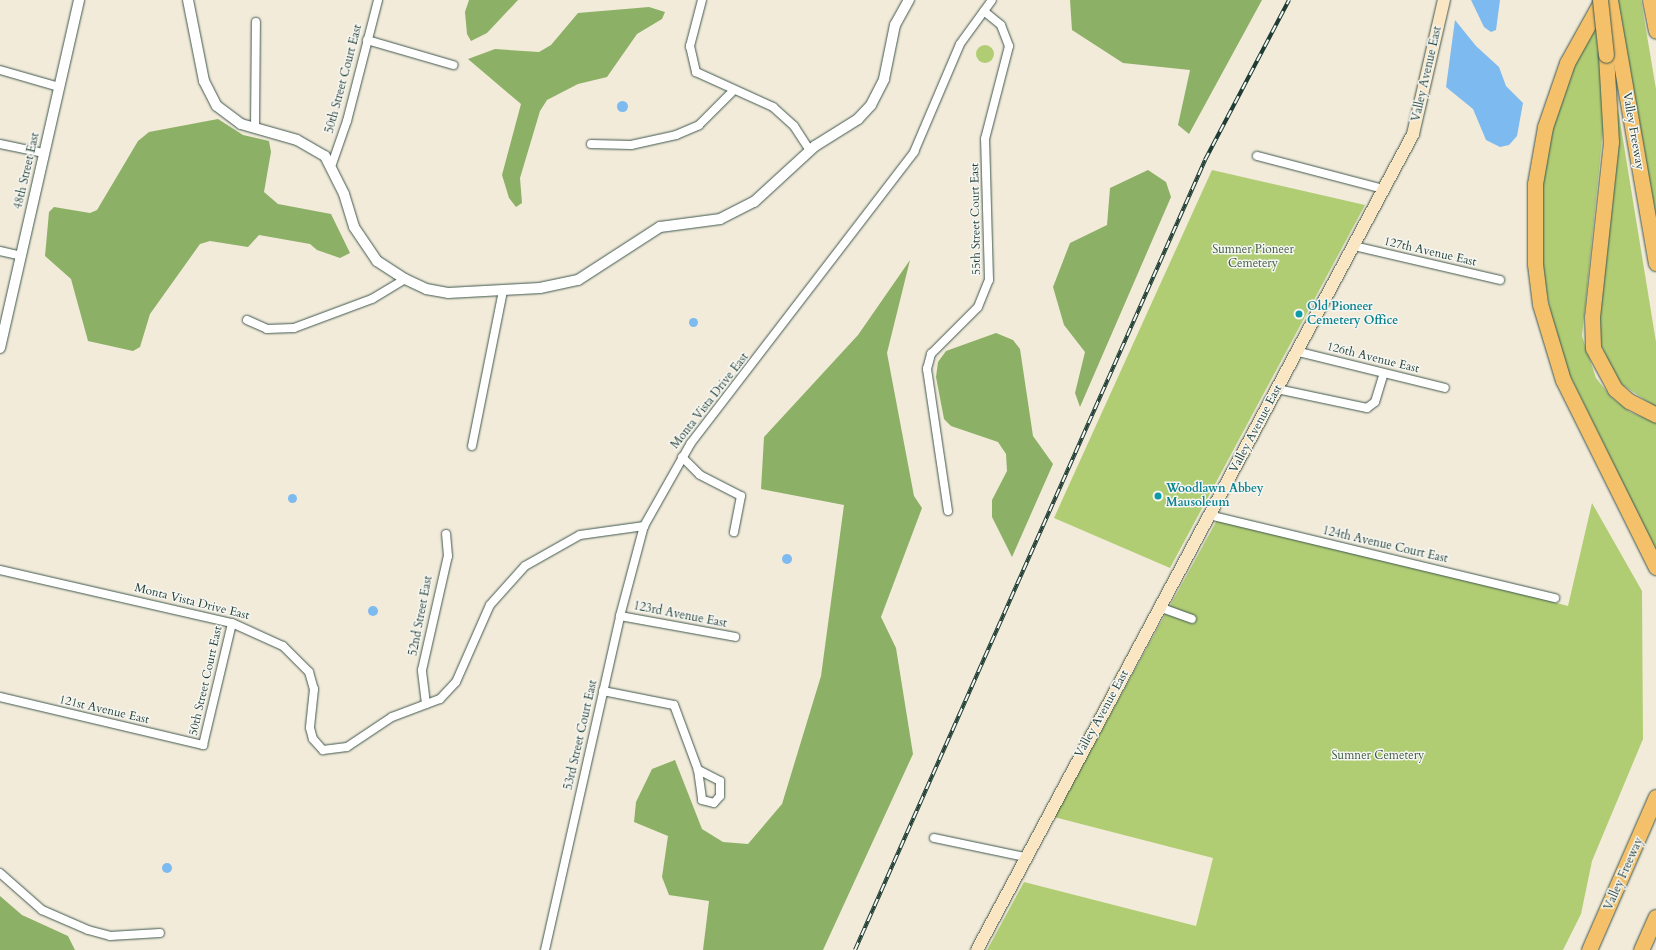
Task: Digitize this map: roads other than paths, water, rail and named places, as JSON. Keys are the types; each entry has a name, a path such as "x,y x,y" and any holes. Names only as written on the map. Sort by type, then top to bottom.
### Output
{"highway":[{"path":"1601,0 1611,142 1592,317 1594,348 1616,389 1629,401 1656,415"},
{"path":"1601,0 1567,63 1545,128 1534,200 1535,264 1540,304 1563,380 1656,567"},
{"name":"Valley Freeway","path":"1610,0 1618,38 1656,263"},
{"path":"1650,0 1656,30"},
{"name":"Valley Freeway","path":"1589,950 1656,797"},
{"path":"1641,950 1656,917"}],"main road":[{"name":"Valley Avenue East","path":"977,950 1159,607 1384,189 1420,114 1444,0"}],"street":[{"name":"48th Street East","path":"0,348 79,0"},
{"path":"188,0 204,81 212,99 236,122 297,140 332,164 354,228 366,249 405,279 439,292 503,291 578,280 660,227 728,216 754,202 810,151 858,120 874,101 884,79 895,25 909,0"},
{"name":"50th Street Court East","path":"332,164 378,0"},
{"path":"702,0 690,46 692,64 706,79 773,107 794,126 810,151"},
{"name":"Monta Vista Drive East","path":"0,570 232,622 283,646 306,666 314,689 310,728 313,739 323,750 347,747 374,726 446,696 452,687 490,605 524,566 580,535 644,526 682,457 914,152 960,44 992,0"},
{"name":"55th Street Court East","path":"948,512 927,369 931,354 978,307 989,280 985,139 1009,46 1001,25 984,11"},
{"path":"255,128 256,22"},
{"path":"367,40 453,65"},
{"path":"0,70 59,87"},
{"path":"591,144 631,145 676,135 699,125 734,90"},
{"path":"0,144 44,153"},
{"path":"1256,156 1384,189"},
{"name":"127th Avenue East","path":"1354,246 1500,280"},
{"path":"0,251 22,256"},
{"path":"247,320 267,329 294,328 372,299 405,279"},
{"path":"472,446 503,291"},
{"name":"126th Avenue East","path":"1299,347 1303,353 1445,388"},
{"path":"1277,389 1367,408 1376,402 1384,373"},
{"path":"682,457 700,475 741,496 734,532"},
{"name":"124th Avenue Court East","path":"1209,515 1554,598"},
{"name":"53rd Street Court East","path":"546,950 620,616 644,526"},
{"name":"52nd Street East","path":"426,704 422,670 448,556 446,534"},
{"path":"1159,607 1192,619"},
{"name":"123rd Avenue East","path":"620,616 735,637"},
{"name":"50th Street Court East","path":"203,744 232,622"},
{"path":"603,691 674,705 698,770"},
{"name":"121st Avenue East","path":"0,697 203,744"},
{"path":"934,838 1025,858"},
{"path":"0,873 42,910 88,930 110,936 160,933"}],"water":[{"path":"1471,0 1500,0 1496,30 1491,32 1484,27"},
{"path":"1455,20 1476,46 1499,67 1506,86 1523,103 1517,136 1509,145 1500,147 1486,140 1473,109 1446,87"},
{"path":"622,100 626,102 628,106 626,110 622,112 618,110 616,106 618,102"},
{"path":"691,318 695,318 697,322 695,326 691,326 689,324 689,320"},
{"path":"292,493 297,498 292,503 287,498"},
{"path":"785,554 789,554 792,559 789,564 785,564 782,561 782,557"},
{"path":"371,606 375,606 377,607 377,615 371,616 368,613 368,609"},
{"path":"165,863 169,863 172,868 169,873 165,873 162,870 162,866"}],"railway":[{"path":"855,950 1205,160 1289,0"}],"place":[{"name":"Old Pioneer Cemetery Office","path":"1299,314"},
{"name":"Woodlawn Abbey Mausoleum","path":"1158,496"}],"park label":[{"name":"Sumner Pioneer Cemetery","path":"1253,257"},
{"name":"Sumner Cemetery","path":"1378,756"}]}
